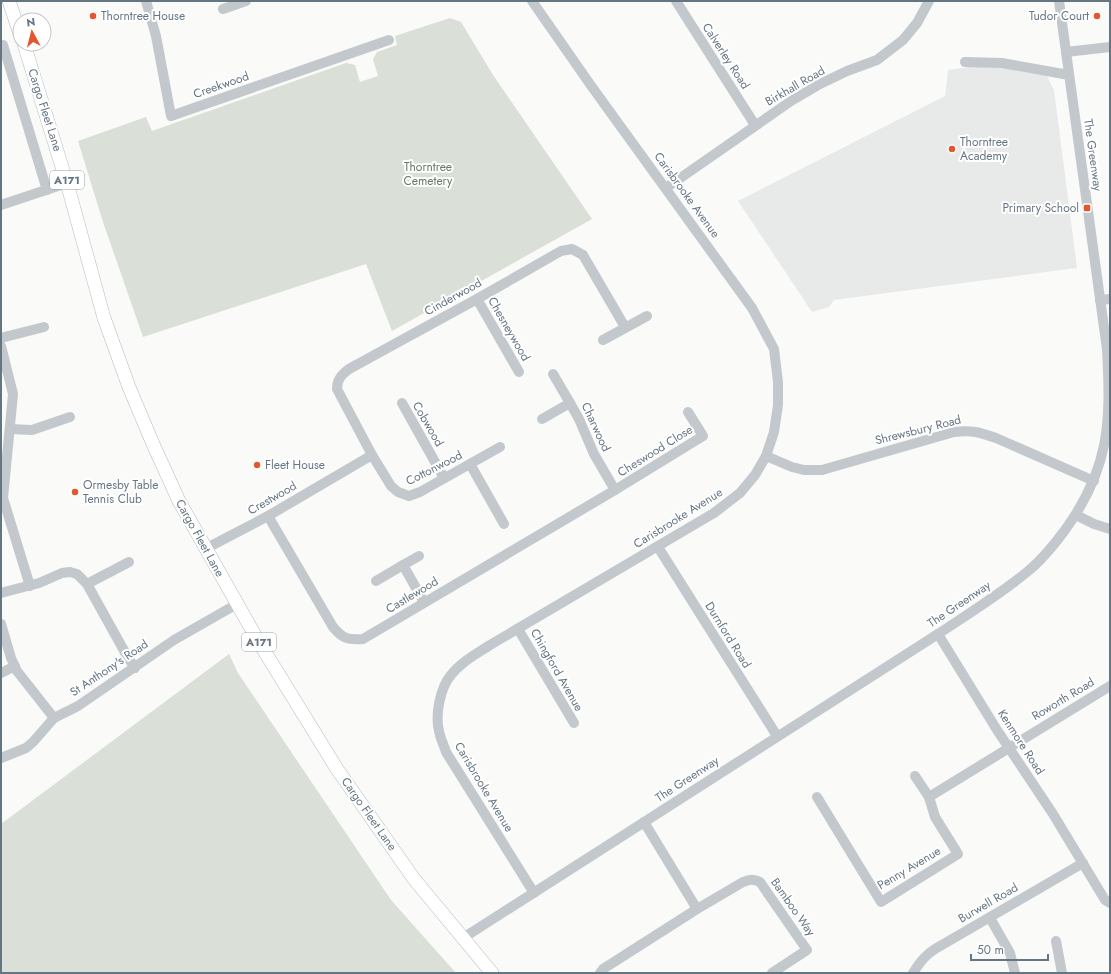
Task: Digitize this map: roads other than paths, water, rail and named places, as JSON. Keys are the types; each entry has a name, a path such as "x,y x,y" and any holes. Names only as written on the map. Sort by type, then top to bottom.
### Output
{"main road":[{"path":"8,1 12,12"},
{"name":"Cargo Fleet Lane","path":"27,52 68,183 104,318 129,387 179,501 237,604 337,769 414,880 492,973"}],"street":[{"name":"Creekwood","path":"146,1 156,36 171,116 389,40"},
{"path":"223,9 246,1"},
{"name":"Carisbrooke Avenue","path":"532,1 752,308 774,349 778,382 778,405 774,432 766,456 755,475 740,493 714,513 465,661 450,676 440,694 438,731 446,752 534,892"},
{"name":"Birkhall Road","path":"666,188 791,101 820,84 847,71 877,60 903,40 917,23 929,1"},
{"name":"The Greenway","path":"463,938 1006,589 1028,572 1052,547 1076,515 1094,481 1102,460 1109,432 1109,384 1105,299 1069,75 1059,1"},
{"name":"Calverley Road","path":"680,2 755,125"},
{"path":"3,44 47,190"},
{"path":"1066,52 1110,47"},
{"path":"965,62 1002,63 1069,75"},
{"path":"1,205 68,183"},
{"name":"Cinderwood","path":"372,455 337,389 337,382 342,374 561,251 572,249 583,255 626,327"},
{"name":"Chesneywood","path":"477,299 519,372"},
{"path":"603,340 646,316"},
{"path":"1,338 44,327"},
{"path":"1,346 13,394 2,498 30,586"},
{"path":"553,374 570,403"},
{"name":"Cobwood","path":"402,403 444,478"},
{"name":"Charwood","path":"542,419 570,403 579,419 594,454 615,490"},
{"name":"Cheswood Close","path":"615,490 703,436 688,412"},
{"path":"10,429 32,430 70,417"},
{"name":"Shrewsbury Road","path":"766,456 792,467 804,470 822,470 954,432 968,430 996,438 1094,481"},
{"name":"Cottonwood","path":"372,455 391,486 398,492 409,496 420,492 500,447"},
{"name":"Crestwood","path":"206,549 268,516 372,455"},
{"path":"470,464 504,524"},
{"name":"Castlewood","path":"268,516 333,627 341,636 351,640 363,639 615,490"},
{"path":"1076,515 1094,524 1110,529"},
{"name":"Durnford Road","path":"658,547 777,736"},
{"path":"376,581 419,556"},
{"path":"87,584 129,562"},
{"path":"403,565 424,602"},
{"path":"1,593 30,586 62,573 70,572 77,574 87,584 135,668"},
{"name":"St Anthony's Road","path":"1,758 26,748 54,718 78,706 174,640 237,604"},
{"path":"1,624 15,666 21,678 54,718"},
{"name":"Chingford Avenue","path":"518,629 574,723"},
{"name":"Kenmore Road","path":"938,634 1083,863 1104,900 1110,903"},
{"path":"1,672 15,666"},
{"name":"Roworth Road","path":"1009,747 1110,686"},
{"path":"929,798 1009,747"},
{"name":"Penny Avenue","path":"817,797 881,902 958,854 935,817 929,798 915,776"},
{"path":"644,822 697,909"},
{"name":"Burwell Road","path":"914,973 918,964 927,954 1083,863"},
{"name":"Bamboo Way","path":"600,973 603,969 697,909 748,880 760,882 807,950 772,973"},
{"path":"990,918 1010,953 1015,973"},
{"path":"1056,941 1062,973"}],"place":[{"name":"Thorntree House","path":"93,16"},
{"name":"Tudor Court","path":"1097,16"},
{"name":"Thorntree Academy","path":"952,149"},
{"name":"Primary School","path":"1087,208"},
{"name":"Fleet House","path":"257,465"},
{"name":"Ormesby Table Tennis Club","path":"75,492"}],"park label":[{"name":"Thorntree Cemetery","path":"428,174"}]}
